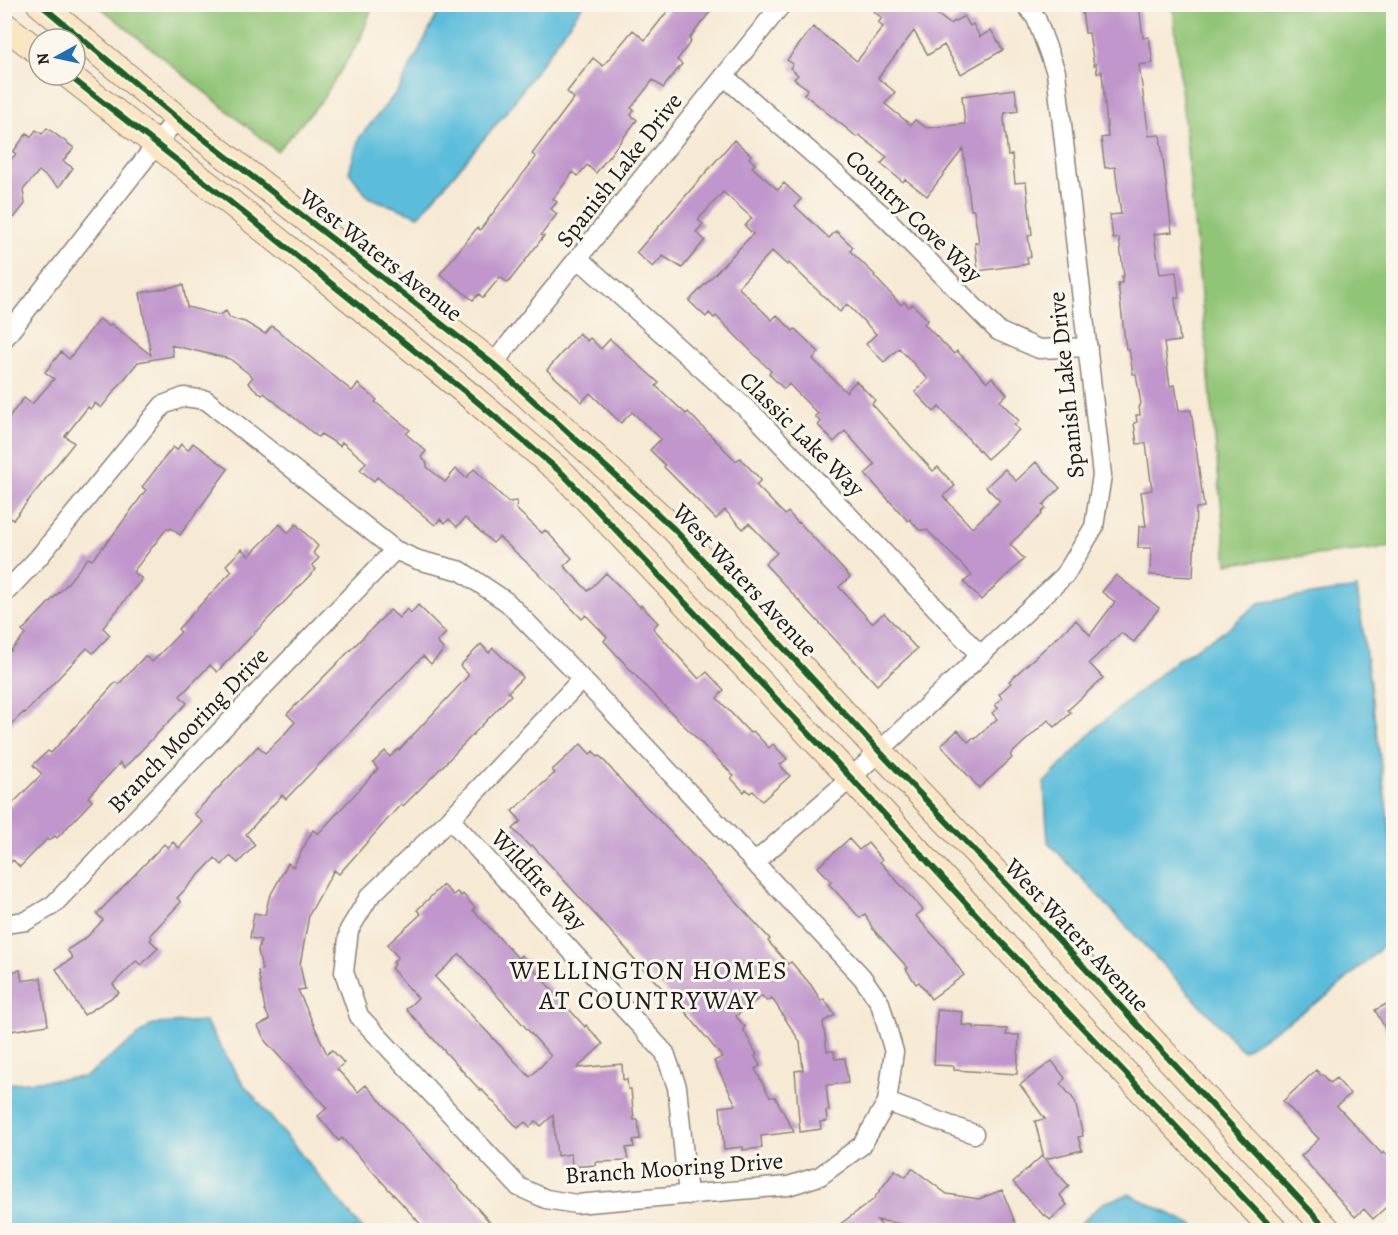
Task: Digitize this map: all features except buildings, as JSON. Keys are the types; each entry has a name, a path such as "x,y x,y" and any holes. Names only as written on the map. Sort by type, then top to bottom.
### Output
{"street":[{"name":"West Waters Avenue","path":"40,4 177,118 493,364 675,529 879,751 1017,895 1328,1230"},
{"name":"Spanish Lake Drive","path":"493,364 782,4"},
{"name":"Spanish Lake Drive","path":"754,863 851,778 1065,575 1094,527 1102,475 1056,72 1036,18 1025,4"},
{"path":"4,25 27,43"},
{"name":"Country Cove Way","path":"724,76 886,218 998,332 1040,349 1088,347"},
{"path":"83,87 468,394 563,474 1274,1230"},
{"path":"4,339 177,118"},
{"name":"Classic Lake Way","path":"579,259 758,418 980,655"},
{"name":"Branch Mooring Drive","path":"4,594 38,558 163,405 184,397 206,400 394,549 418,560 461,571 507,602 582,679 862,977 880,1004 894,1052 887,1102 862,1145 820,1176 788,1186 688,1195 576,1204 546,1199 519,1187 359,1016 344,972 349,930 369,897 450,819 582,679"},
{"name":"Branch Mooring Drive","path":"4,924 26,921 53,905 394,549"},
{"name":"Wildfire Way","path":"450,819 665,1053 677,1087 688,1195"},
{"path":"887,1102 974,1134"}],"green space":[{"path":"98,5 373,5 360,40 322,100 277,151"},
{"path":"1173,5 1393,5 1393,547 1227,564"}],"water":[{"path":"442,5 583,5 508,110 419,216 368,197 349,172 359,138 399,89"},
{"path":"1357,588 1393,855 1393,926 1381,948 1330,994 1243,1051 1048,842 1044,783 1098,726 1178,659 1226,630 1259,603"},
{"path":"205,1021 241,1081 363,1230 5,1230 5,1084 85,1077 153,1024"},
{"path":"1129,1194 1200,1230 1073,1230 1103,1203"}],"cycle path":[{"path":"40,4 177,118 493,364 674,529 1328,1230"},
{"path":"83,87 229,201 468,394 563,474 1274,1230"}],"district":[{"name":"WELLINGTON HOMES AT COUNTRYWAY","path":"649,985"}]}
